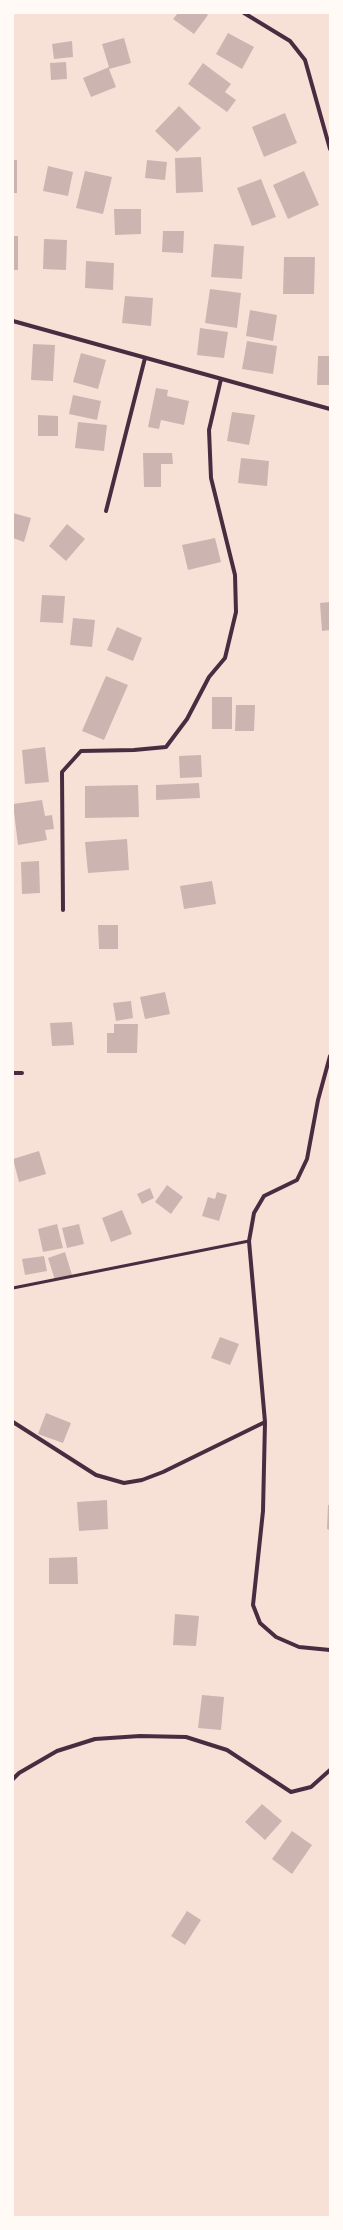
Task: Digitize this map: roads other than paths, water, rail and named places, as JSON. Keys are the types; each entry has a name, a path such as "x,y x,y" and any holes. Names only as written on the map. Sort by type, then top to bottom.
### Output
{"street":[{"path":"244,13 290,41 305,60 330,149"},
{"path":"13,321 330,409"},
{"path":"106,511 145,358"},
{"path":"62,910 62,772 82,751 134,750 166,747 187,719 209,677 226,658 236,612 235,575 211,478 209,430 221,379"},
{"path":"330,1056 318,1100 307,1159 297,1180 264,1196 254,1213 249,1241 265,1422 263,1511 254,1605 260,1623 276,1638 299,1647 330,1650"},
{"path":"13,1073 22,1073"},
{"path":"13,1422 96,1475 124,1483 142,1480 163,1472 265,1422"},
{"path":"13,1779 19,1773 57,1752 96,1739 140,1736 186,1737 227,1750 291,1792 311,1787 330,1770"}],"lane":[{"path":"13,1288 249,1241"}]}
